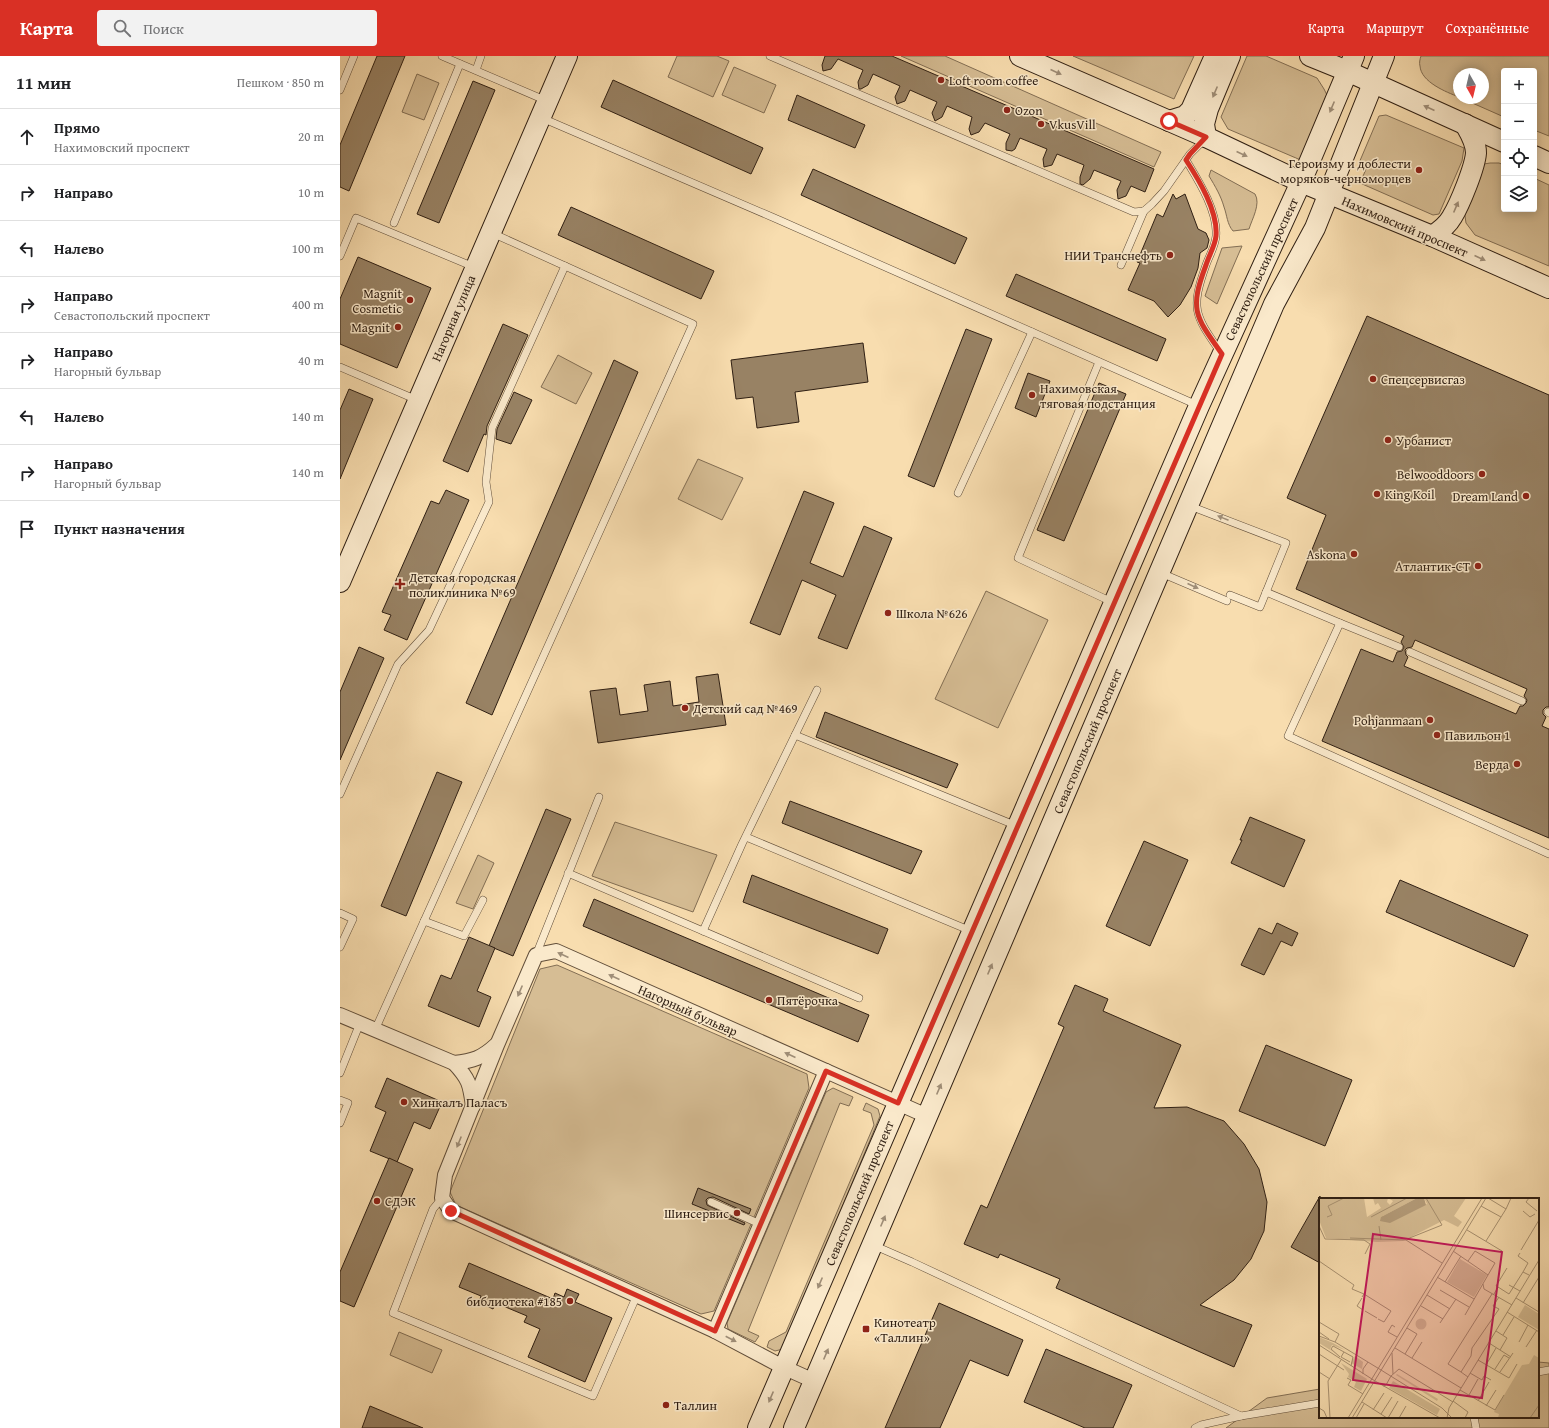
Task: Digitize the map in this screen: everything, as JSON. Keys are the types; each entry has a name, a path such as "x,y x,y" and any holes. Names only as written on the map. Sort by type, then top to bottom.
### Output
{"main road":[{"name":"Нагорная улица","path":"342,572 567,56"},
{"name":"Нахимовский проспект","path":"1020,56 1206,137 1301,182 1432,236 1549,288"},
{"path":"1169,121 1185,116 1190,110 1215,56"},
{"path":"1206,137 1204,124 1208,109 1230,56"},
{"path":"1310,56 1351,63 1374,83 1501,141"},
{"name":"Севастопольский проспект","path":"794,1428 1274,304 1315,228 1384,56"},
{"name":"Севастопольский проспект","path":"758,1428 1199,406 1301,182 1351,63"},
{"path":"1432,236 1444,228 1452,217 1473,168 1476,152 1473,138 1465,124"},
{"path":"1537,157 1549,162"}],"street":[{"name":"Нагорный бульвар","path":"536,955 556,951 927,1116"},
{"path":"536,955 497,1044 445,1175 442,1198 451,1211 715,1331 814,1381"},
{"path":"340,1015 454,1063 465,1075 471,1090 473,1106"},
{"path":"454,1063 470,1061 485,1055 497,1044"},
{"path":"715,1331 826,1071"}],"lane":[{"path":"340,90 354,56"},
{"path":"442,56 476,70 544,109 786,223 1199,406"},
{"path":"476,70 482,56"},
{"path":"770,56 1134,212 1144,212"},
{"path":"394,223 460,64"},
{"path":"1121,265 1144,212 1164,191 1190,154 1206,137"},
{"path":"1186,160 1205,193 1216,227 1214,244 1197,293 1197,314 1203,327 1222,354"},
{"path":"340,256 356,218 475,267"},
{"path":"375,1030 694,324 490,232"},
{"path":"340,794 398,664 429,630 489,502 486,482 492,428 565,266"},
{"path":"958,493 1032,332"},
{"path":"1099,362 1018,558 1114,603"},
{"path":"340,367 418,400"},
{"path":"1159,573 1229,598 1260,607 1286,543 1188,505"},
{"path":"1266,592 1399,647"},
{"path":"1340,623 1288,736 1549,854"},
{"path":"1410,652 1522,701"},
{"path":"703,931 746,837 817,690"},
{"path":"795,735 1018,826"},
{"path":"536,955 599,797"},
{"path":"746,837 972,931"},
{"path":"568,873 859,998"},
{"path":"424,921 464,936 483,900"},
{"path":"340,913 354,919 340,947"},
{"path":"340,1073 360,1023"},
{"path":"340,1100 348,1103 340,1122"},
{"path":"442,1198 433,1209 393,1313 593,1396 637,1295"},
{"path":"711,1202 760,1224"},
{"path":"873,1245 919,1265 1241,1416"},
{"path":"1539,1372 1549,1370"},
{"path":"1195,1428 1201,1425 1241,1416 1319,1403"},
{"path":"1474,1418 1476,1428"}],"shaded area":[{"path":"677,56 717,56 729,61 713,97 668,77"},
{"path":"901,56 945,56 1161,152 1154,167"},
{"path":"1073,56 1194,56 1174,99"},
{"path":"1247,56 1266,56 1317,78 1324,89 1327,95 1303,161 1228,129 1221,117"},
{"path":"1421,56 1549,56 1549,136 1537,131 1537,68 1501,68 1501,116 1475,104 1489,104 1489,68 1453,68 1453,94 1429,82 1421,72"},
{"path":"734,67 776,85 764,113 722,95"},
{"path":"417,74 439,83 424,120 402,112"},
{"path":"1386,115 1464,148 1462,161 1439,214 1433,215 1360,183 1367,167 1359,163 1379,116"},
{"path":"1484,164 1501,164 1501,212 1537,212 1537,179 1549,185 1549,266 1475,235 1466,223 1464,209"},
{"path":"1211,170 1255,194 1257,198 1257,207 1249,229 1233,231 1231,228 1216,187 1209,176"},
{"path":"1242,246 1217,304 1205,296 1222,248"},
{"path":"558,355 592,373 576,404 541,387"},
{"path":"698,459 743,478 722,520 678,499"},
{"path":"986,591 1048,620 998,728 935,699"},
{"path":"615,822 717,855 693,912 592,876"},
{"path":"478,855 494,863 473,909 456,903"},
{"path":"557,965 807,1074 809,1088 714,1311 701,1314 456,1205 450,1192 540,969"},
{"path":"833,1088 853,1097 849,1106 840,1103 748,1331 759,1336 755,1342 728,1329 727,1323 826,1092"},
{"path":"866,1103 878,1109 880,1116 783,1349 775,1351 767,1347 769,1341 786,1332 874,1125 871,1113 863,1110"},
{"path":"399,1332 442,1350 432,1373 390,1355"},
{"path":"1539,1362 1549,1363 1549,1428 1226,1428 1267,1398 1319,1389 1319,1418 1539,1418"}],"building":[{"path":"377,56 405,56 349,191 340,187 340,145"},
{"path":"825,56 892,56 1154,169 1145,192 1131,186 1126,196 1118,199 1117,190 1121,181 1094,170 1090,179 1083,185 1080,184 1080,177 1084,165 1057,154 1052,165 1044,167 1043,159 1047,149 1020,138 1015,149 1012,151 1006,150 1006,143 1010,134 985,123 979,132 971,135 969,129 972,117 947,106 942,117 935,121 932,113 937,102 910,90 905,101 897,104 895,97 900,86 873,74 868,85 859,89 858,82 863,70 838,59 831,69 823,71 822,65"},
{"path":"613,80 763,148 751,174 601,107"},
{"path":"473,81 495,90 439,223 417,214"},
{"path":"797,95 865,125 855,148 788,120"},
{"path":"813,169 967,238 955,264 801,195"},
{"name":"НИИ Транснефть","path":"1173,194 1176,199 1185,194 1198,229 1206,233 1209,240 1207,248 1200,253 1198,268 1191,287 1180,305 1168,317 1154,301 1128,290 1140,263 1137,262 1157,214 1163,217"},
{"path":"571,207 714,271 701,299 558,235"},
{"path":"358,257 431,288 397,368 340,344 340,299"},
{"path":"1016,274 1166,339 1157,361 1006,296"},
{"path":"1367,316 1549,395 1549,707 1546,707 1543,710 1543,714 1546,717 1542,726 1549,729 1549,838 1322,741 1361,649 1393,662 1397,652 1402,651 1404,647 1401,642 1404,636 1296,589 1326,515 1287,498","holes":["1415,640 1527,689 1524,696 1527,700 1526,703 1523,706 1520,706 1516,714 1404,666 1408,657 1405,650 1412,647"]},
{"path":"503,324 528,335 487,426 486,435 484,434 468,472 443,461"},
{"path":"966,329 992,339 934,487 908,476"},
{"path":"863,343 868,382 795,392 799,422 757,428 753,397 736,399 731,360"},
{"path":"614,360 638,372 492,715 466,703"},
{"name":"Нахимовская тяговая подстанция","path":"1028,373 1050,381 1036,417 1015,408"},
{"path":"1099,383 1126,394 1064,541 1037,530"},
{"path":"349,389 373,399 340,479 340,410"},
{"path":"514,392 532,400 511,444 496,439 497,429"},
{"path":"446,490 469,500 407,640 384,630 391,615 382,612 431,501 439,504"},
{"path":"804,491 834,503 810,563 843,577 864,526 892,538 847,649 818,638 836,595 802,580 780,635 750,623"},
{"path":"359,647 384,658 340,760 340,692"},
{"name":"Детский сад №469","path":"718,674 726,725 598,743 590,691 616,688 620,715 648,711 644,685 670,681 673,706 699,702 696,677"},
{"path":"825,712 958,764 947,788 816,737"},
{"path":"437,772 462,782 406,916 381,906"},
{"path":"790,801 922,851 911,874 782,823"},
{"path":"546,809 571,819 513,956 489,946"},
{"path":"1250,817 1305,840 1284,887 1231,863 1242,840 1240,840"},
{"path":"1144,841 1188,860 1150,946 1106,926"},
{"path":"752,875 888,929 878,954 743,902"},
{"path":"1400,880 1528,935 1514,967 1386,912"},
{"path":"594,899 869,1015 858,1042 583,926"},
{"path":"1277,923 1298,933 1292,946 1281,941 1264,975 1241,965 1259,928 1272,934"},
{"path":"469,937 495,948 477,991 491,997 479,1027 428,1006 441,975 451,979"},
{"path":"1075,985 1108,999 1103,1011 1181,1045 1154,1108 1187,1107 1224,1121 1244,1144 1259,1169 1267,1202 1264,1231 1251,1259 1234,1280 1200,1305 1252,1325 1234,1367 1056,1288 1060,1279 1000,1254 998,1258 964,1244 981,1205 987,1208 1064,1027 1058,1024"},
{"path":"1266,1045 1352,1080 1325,1146 1239,1111"},
{"path":"387,1078 442,1102 430,1129 414,1122 397,1162 370,1151 386,1112 375,1107"},
{"path":"389,1158 413,1169 354,1307 340,1301 340,1272"},
{"path":"698,1188 751,1209 749,1214 713,1197 706,1200 707,1205 745,1223 744,1225 692,1204"},
{"path":"1320,1196 1319,1262 1291,1247"},
{"path":"469,1263 553,1299 555,1293 564,1297 567,1289 579,1294 575,1302 612,1318 585,1382 528,1357 540,1329 524,1322 527,1316 496,1303 493,1309 479,1302 481,1296 459,1287"},
{"path":"939,1303 1023,1340 1008,1376 970,1360 940,1428 885,1428"},
{"path":"1046,1349 1132,1385 1113,1428 1085,1428 1024,1402"},
{"path":"370,1406 423,1428 362,1428"}],"place":[{"name":"Loft room coffee","path":"941,80"},
{"name":"Ozon","path":"1007,110"},
{"name":"VkusVill","path":"1041,124"},
{"name":"Героизму и доблести моряков-черноморцев","path":"1419,170"},
{"name":"НИИ Транснефть","path":"1170,255"},
{"name":"Magnit Cosmetic","path":"410,300"},
{"name":"Magnit","path":"398,327"},
{"name":"Спецсервисгаз","path":"1373,379"},
{"name":"Нахимовская тяговая подстанция","path":"1032,395"},
{"name":"Урбанист","path":"1388,440"},
{"name":"Belwooddoors","path":"1482,474"},
{"name":"King Koil","path":"1377,494"},
{"name":"Dream Land","path":"1526,496"},
{"name":"Askona","path":"1354,554"},
{"name":"Атлантик-СТ","path":"1478,566"},
{"name":"Детская городская поликлиника №69","path":"400,584"},
{"name":"Школа №626","path":"888,613"},
{"name":"Детский сад №469","path":"685,708"},
{"name":"Pohjanmaan","path":"1430,720"},
{"name":"Павильон 1","path":"1437,735"},
{"name":"Верда","path":"1517,764"},
{"name":"Пятёрочка","path":"769,1000"},
{"name":"Хинкалъ Паласъ","path":"404,1102"},
{"name":"СДЭК","path":"377,1201"},
{"name":"Шинсервис","path":"737,1213"},
{"name":"библиотека #185","path":"570,1301"},
{"name":"Кинотеатр «Таллин»","path":"866,1329"},
{"name":"Таллин","path":"666,1405"}],"route":[{"path":"451,1211 715,1331 826,1071 898,1103 1222,354 1203,327 1197,314 1196,303 1197,293 1214,244 1216,227 1205,193 1186,160 1206,137 1169,121"}]}
